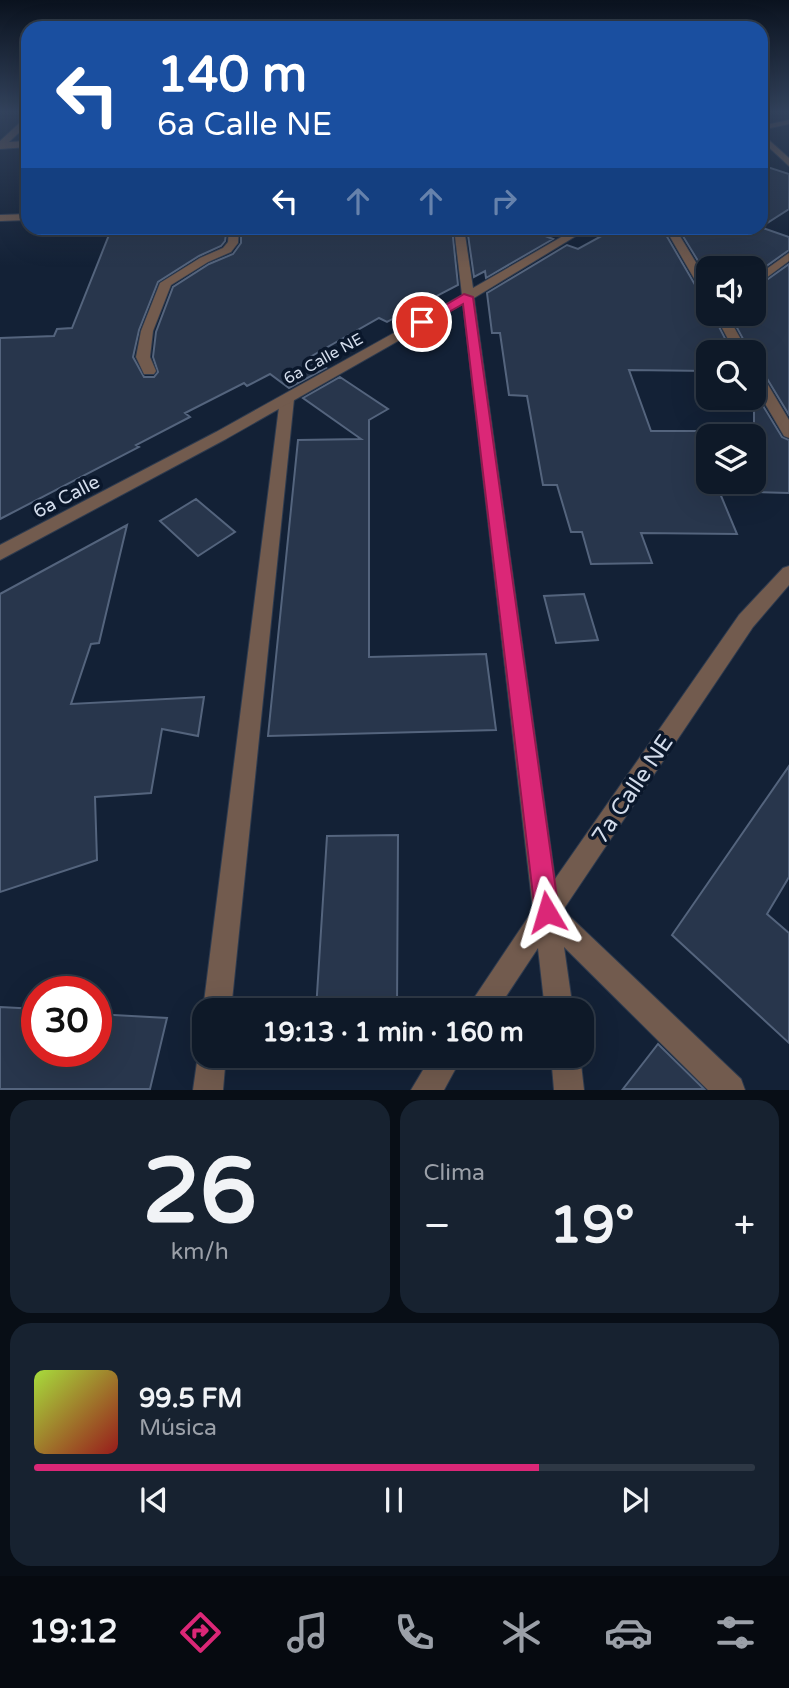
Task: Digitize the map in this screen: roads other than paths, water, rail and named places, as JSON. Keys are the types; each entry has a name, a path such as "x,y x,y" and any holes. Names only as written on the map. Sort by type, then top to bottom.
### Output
{"street":[{"path":"0,218 21,217"},
{"path":"149,371 143,357 147,331 166,283 204,260 227,250 233,243 234,235"},
{"path":"460,235 558,998"},
{"name":"6a Calle NE","path":"152,475 468,297 572,235"},
{"path":"674,235 696,272"},
{"path":"766,274 789,256"},
{"path":"766,394 789,433"},
{"path":"218,998 287,399"},
{"name":"6a Calle","path":"0,554 152,475"},
{"name":"7a Calle NE","path":"488,998 746,621 789,573"},
{"path":"547,912 730,1090"},
{"path":"208,1090 211,1068"},
{"path":"426,1090 440,1068"},
{"path":"566,1068 569,1090"}]}
